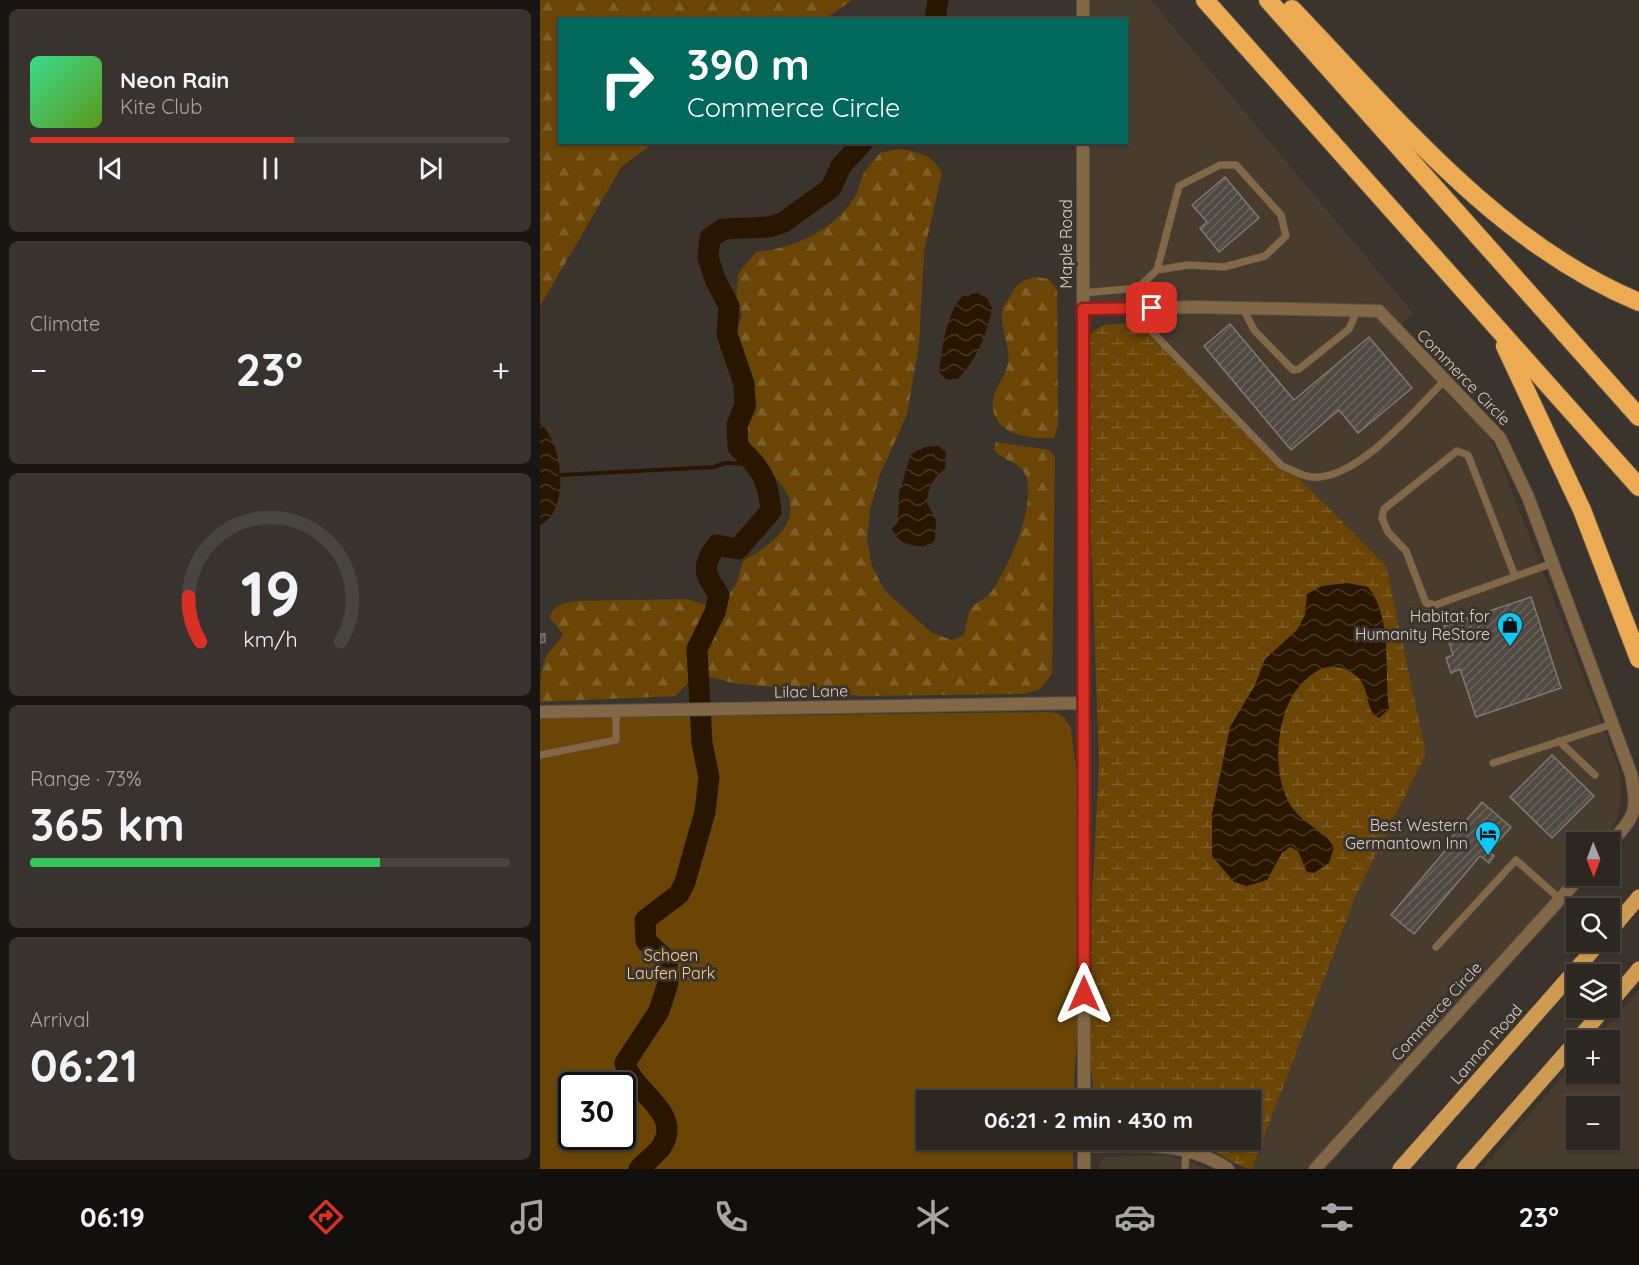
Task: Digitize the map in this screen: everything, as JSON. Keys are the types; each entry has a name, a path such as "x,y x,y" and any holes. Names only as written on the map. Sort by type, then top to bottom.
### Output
{"highway":[{"path":"1205,0 1639,487"},
{"path":"1268,0 1639,417"},
{"path":"1283,0 1458,182 1533,241 1580,272 1639,302"},
{"path":"1497,328 1582,510 1639,659"}],"main road":[{"path":"1620,919 1639,897"},
{"name":"Lannon Road","path":"1400,1169 1591,952"},
{"path":"1620,991 1639,969"},
{"path":"1464,1169 1596,1018"}],"street":[{"path":"1083,0 1083,18"},
{"name":"Maple Road","path":"1083,144 1084,1090"},
{"name":"Commerce Circle","path":"1083,309 1242,308 1379,311 1500,438 1528,497 1631,774 1636,805 1627,824 1620,832"},
{"name":"Lilac Lane","path":"540,712 1083,703"},
{"name":"Commerce Circle","path":"1315,1169 1572,886"},
{"path":"1084,1150 1084,1169"},
{"path":"1186,1150 1214,1160 1228,1169"}],"lane":[{"path":"1083,293 1138,288 1157,270 1179,186 1220,165 1236,165 1281,215 1286,236 1265,256 1224,267 1188,265 1157,270"},
{"path":"1242,308 1254,330 1293,370 1299,369 1349,329 1357,311"},
{"path":"1130,309 1282,466 1312,477 1337,473 1370,453 1445,380"},
{"path":"1515,576 1467,455 1457,452 1384,509 1382,518 1388,532 1406,551 1426,603 1435,605 1553,563"},
{"path":"540,755 616,740 616,711"},
{"path":"1493,763 1613,724"},
{"path":"1559,741 1596,775"},
{"path":"1436,947 1516,860 1560,899"},
{"path":"1185,1169 1186,1150"}],"shaded area":[{"path":"1090,0 1151,0 1413,313 1398,328 1485,430 1496,450 1618,767 1621,784 1621,804 1616,820 1608,832 1566,832 1566,881 1332,1146 1321,1169 1252,1169 1356,895 1426,754 1267,470 1135,312 1088,312 1089,144 1128,144 1128,18 1090,18"},
{"path":"1639,990 1639,1169 1482,1169 1566,1072 1566,1084 1620,1084 1620,1030 1604,1030 1614,1018 1620,1018 1620,1012"},
{"path":"1168,1155 1209,1169 1098,1169 1101,1161 1106,1157"}],"green space":[{"path":"540,0 852,0 826,18 558,18 558,144 653,144 622,166 540,306"},
{"path":"898,149 924,155 934,162 942,173 924,252 919,345 907,414 879,477 870,510 867,540 872,566 885,591 932,633 952,640 964,635 971,609 990,594 1006,567 1020,534 1028,501 1028,486 1023,470 997,453 994,449 996,442 1049,450 1055,457 1052,674 1040,689 1024,694 860,696 738,684 709,677 691,680 675,696 540,702 543,664 563,634 550,618 556,607 576,601 686,599 703,604 726,599 737,582 743,561 772,541 787,523 790,502 785,490 754,451 745,434 757,408 754,386 746,374 734,337 742,315 736,298 738,274 756,252 799,242 836,219 855,197 865,172 880,153"},
{"path":"1037,277 1049,279 1057,290 1058,425 1054,438 1034,438 1013,433 1004,428 994,412 994,396 1008,363 1008,350 1002,321 1003,308 1017,285"},
{"path":"1144,322 1386,566 1426,754 1356,895 1261,1145 1261,1090 1094,1090 1090,1062 1092,898 1099,766 1091,534 1090,338 1093,331 1104,325"},
{"name":"Schoen Laufen Park","path":"1049,712 1057,713 1065,718 1071,728 1079,793 1079,1008 1074,1090 916,1090 916,1150 1073,1150 1073,1169 540,1169 540,718"},
{"path":"1212,1150 1259,1150 1252,1169 1239,1165"}],"water":[{"path":"977,293 987,298 992,308 984,338 975,356 956,381 946,379 939,372 952,313 963,295"},
{"path":"540,423 548,432 554,445 558,460 560,492 550,517 540,525"},
{"path":"938,446 946,452 945,469 932,484 927,503 936,520 935,540 928,547 907,544 895,535 892,529 898,522 899,493 911,454 925,447"},
{"path":"1347,583 1368,587 1376,599 1381,614 1386,645 1389,709 1379,718 1374,714 1362,682 1357,676 1342,668 1330,667 1319,670 1304,681 1294,693 1282,726 1279,744 1281,781 1286,797 1294,810 1303,820 1325,836 1334,847 1329,863 1314,873 1307,872 1298,851 1290,847 1282,853 1267,880 1247,886 1234,882 1212,856 1212,814 1230,727 1255,685 1265,659 1297,630 1305,615 1307,594 1322,586"}],"building":[{"path":"1225,177 1259,218 1219,252 1200,228 1207,222 1192,205"},
{"path":"1230,324 1294,400 1369,337 1412,388 1358,433 1339,410 1291,450 1204,346"},
{"path":"1531,597 1561,688 1476,717 1460,669 1451,673 1446,658 1453,655 1444,626"},
{"path":"540,634 545,634 545,642 540,643"},
{"path":"1552,755 1594,796 1552,838 1510,797"},
{"path":"1482,802 1511,827 1489,852 1494,856 1489,863 1480,856 1414,934 1391,915 1450,845 1447,843"}],"waterway":[{"path":"935,18 938,0"},
{"path":"639,1169 660,1149 667,1134 666,1123 661,1112 629,1073 625,1063 659,1011 668,983 667,965 663,957 646,941 645,920 679,894 685,882 705,812 709,777 702,743 697,649 715,612 719,595 710,581 706,565 717,545 738,549 771,511 768,490 762,475 738,447 737,425 745,405 744,384 727,334 729,306 715,279 708,257 710,238 723,229 769,227 784,222 831,188 841,166 861,144"},
{"path":"560,475 714,467 725,463 756,464"}],"place":[{"name":"Habitat for Humanity ReStore","path":"1510,648"},
{"name":"Best Western Germantown Inn","path":"1488,857"}],"route":[{"path":"1084,994 1083,309 1152,308"}]}
